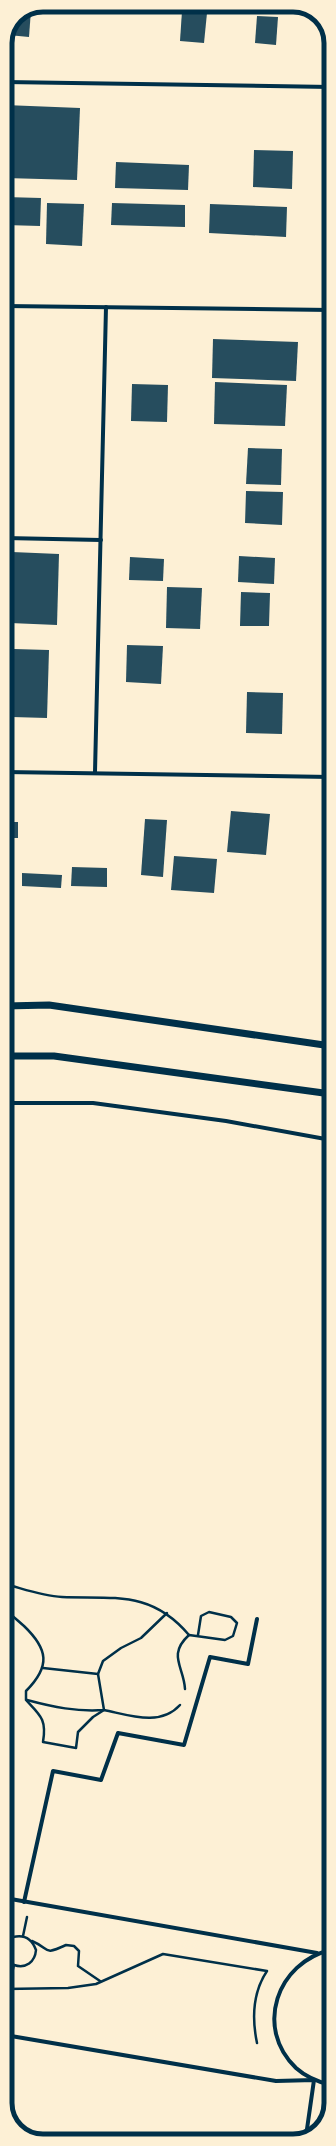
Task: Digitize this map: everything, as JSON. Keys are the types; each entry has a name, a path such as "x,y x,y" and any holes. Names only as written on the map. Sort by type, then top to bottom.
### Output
{"street":[{"path":"12,82 324,87"},
{"path":"12,306 324,310"},
{"path":"95,772 106,307"},
{"path":"12,538 100,540"},
{"path":"12,772 95,772 324,777"},
{"path":"12,1006 49,1005 324,1045"},
{"path":"12,1056 54,1056 324,1093"},
{"path":"12,1103 93,1103 226,1121 324,1139"},
{"path":"24,1902 53,1771 101,1780 118,1733 184,1745 210,1657 248,1664 257,1619"},
{"path":"12,1899 317,1953"},
{"path":"324,1952 317,1953 297,1966 282,1985 275,2008 275,2029 282,2050 296,2068 314,2080 324,2083"},
{"path":"12,2036 276,2081 314,2080"},
{"path":"307,2130 314,2080"}],"path":[{"path":"12,1586 34,1593 61,1597 133,1599 167,1613 189,1635"},
{"path":"185,1692 177,1651 181,1642 189,1635 198,1635 225,1640 233,1636 237,1623 231,1617 209,1612 202,1616 198,1635"},
{"path":"104,1710 98,1674 103,1661 112,1652 141,1638 167,1613"},
{"path":"12,1616 37,1639 45,1655 43,1668 38,1679 26,1691 26,1700 41,1716 46,1729 43,1742 76,1748 78,1732 93,1717 104,1710"},
{"path":"43,1668 98,1674"},
{"path":"26,1700 65,1709 85,1711 104,1710 150,1718 162,1718 173,1712 182,1701"},
{"path":"23,1936 30,1903"},
{"path":"13,1937 23,1936 49,1952 55,1951 66,1945 74,1946 79,1951 78,1966 100,1982"},
{"path":"14,1966 24,1966 33,1960 36,1950 32,1941"},
{"path":"12,1989 68,1988 100,1982 163,1954 267,1972 255,2006 253,2020 257,2043"},
{"path":"12,1973 14,1966"}],"building":[{"path":"182,12 207,13 204,43 180,41"},
{"path":"31,14 29,37 13,36 14,31 21,21"},
{"path":"257,16 278,17 276,45 255,43"},
{"path":"12,105 80,108 77,180 12,178"},
{"path":"254,150 293,151 292,189 253,187"},
{"path":"116,162 189,165 188,190 115,188"},
{"path":"12,197 41,198 40,226 12,225"},
{"path":"47,203 84,204 82,246 46,244"},
{"path":"112,203 185,205 185,227 111,225"},
{"path":"210,204 287,207 286,237 209,233"},
{"path":"213,339 298,342 296,381 212,378"},
{"path":"215,382 287,385 285,426 214,424"},
{"path":"132,384 168,385 167,422 131,421"},
{"path":"248,448 282,449 281,485 246,484"},
{"path":"246,491 283,492 282,525 245,523"},
{"path":"12,552 59,554 57,625 12,623"},
{"path":"239,556 275,558 274,584 238,582"},
{"path":"130,557 164,559 163,581 129,580"},
{"path":"167,587 202,588 200,629 166,628"},
{"path":"241,592 270,593 269,626 240,626"},
{"path":"127,645 163,646 161,684 126,682"},
{"path":"14,649 49,650 47,718 12,717"},
{"path":"247,692 283,693 282,734 246,733"},
{"path":"231,811 270,814 266,855 227,852"},
{"path":"145,819 167,820 163,877 141,875"},
{"path":"12,822 18,822 18,838 12,838"},
{"path":"174,856 217,859 214,893 171,890"},
{"path":"72,867 107,868 107,887 71,886"},
{"path":"22,873 62,875 61,888 22,886"}]}
